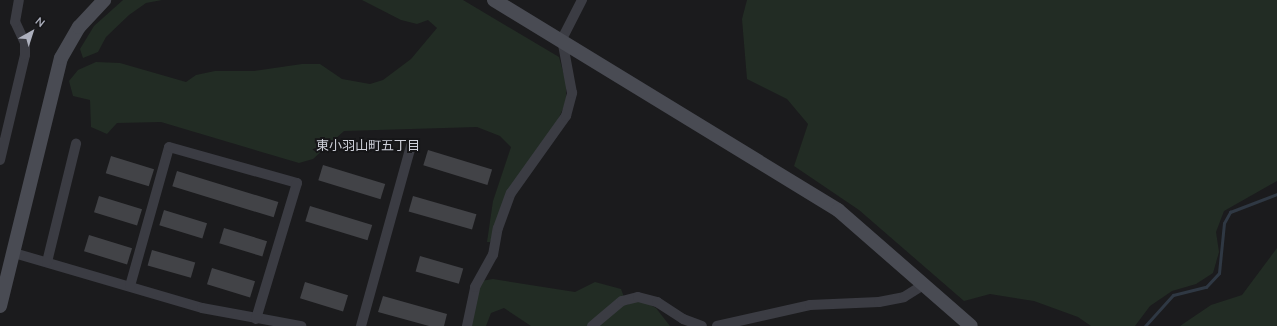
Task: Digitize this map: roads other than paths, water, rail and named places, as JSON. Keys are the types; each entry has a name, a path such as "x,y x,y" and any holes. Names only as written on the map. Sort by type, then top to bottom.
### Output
{"street":[{"path":"0,160 25,55 25,43 15,22 19,0"},
{"path":"0,306 61,58 79,27 104,0"},
{"path":"494,0 562,39 797,182 874,238 971,326"},
{"path":"467,326 475,287 494,255 498,228 511,193 566,116 572,93 562,39 582,0"},
{"path":"47,262 76,144"},
{"path":"361,326 411,146"},
{"path":"130,286 169,147 297,183 256,319"},
{"path":"14,253 202,308 301,326"},
{"path":"717,326 810,305 898,299 925,284"},
{"path":"592,326 622,301 638,297 657,302 684,319 702,326"}],"waterway":[{"path":"1145,326 1173,295 1206,287 1219,273 1224,223 1230,212 1277,194"}],"district":[{"name":"東小羽山町五丁目","path":"368,146"}]}
